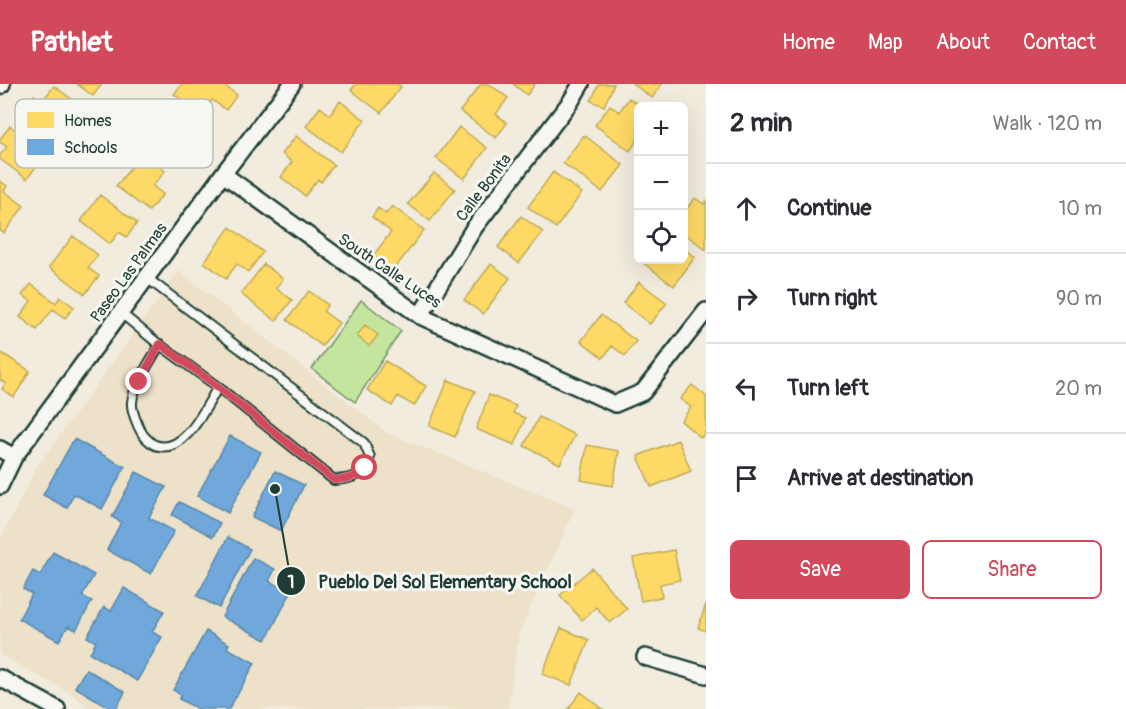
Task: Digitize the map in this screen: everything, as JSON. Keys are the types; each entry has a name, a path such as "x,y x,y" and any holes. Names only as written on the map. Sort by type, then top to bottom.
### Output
{"street":[{"name":"Paseo Las Palmas","path":"0,486 14,457 292,84"},
{"name":"Calle Bonita","path":"420,316 474,228 581,84"},
{"name":"South Calle Luces","path":"223,174 420,316 615,404 643,392 706,311"},
{"path":"0,449 14,457"},
{"path":"645,657 706,675"},
{"path":"0,678 57,709"}],"lane":[{"path":"121,313 334,480 348,479 358,475 365,468 370,457 364,443 147,278"},
{"path":"160,344 139,382 132,404 142,434 154,445 167,446 179,442 189,433 218,387"}],"shaded area":[{"path":"179,271 386,432 575,509 519,633 508,709 90,709 72,694 0,655 0,540 36,468"}],"green space":[{"path":"361,300 401,331 355,402 312,369"}],"building: Homes":[{"path":"77,84 102,84 93,96"},
{"path":"182,84 222,84 237,95 226,110 213,99 181,99 174,94"},
{"path":"356,84 398,84 401,87 381,113 351,90"},
{"path":"481,84 489,84 508,98 496,114 507,123 496,138 460,111"},
{"path":"513,84 535,84 527,95"},
{"path":"599,84 614,84 604,106 591,101"},
{"path":"633,84 662,84 652,98"},
{"path":"54,86 72,99 44,99"},
{"path":"629,98 634,102 634,145 630,151 595,125 610,105 619,112"},
{"path":"340,101 365,120 341,152 306,126 320,107 330,115"},
{"path":"10,126 15,130 15,168 35,168 27,179 0,159 0,155 7,147 0,142"},
{"path":"459,127 487,148 464,179 436,158"},
{"path":"584,135 623,165 602,192 563,163"},
{"path":"296,136 334,165 321,182 318,179 305,196 281,177 292,162 282,154"},
{"path":"130,168 161,168 165,171 153,186 163,194 149,211 116,186"},
{"path":"553,172 582,193 556,228 528,207"},
{"path":"434,173 455,189 430,221 408,204"},
{"path":"0,181 7,186 4,191 24,206 4,233 0,231"},
{"path":"100,195 137,223 127,237 119,232 110,244 81,221"},
{"path":"695,198 704,204 706,201 706,250 688,236 688,207"},
{"path":"392,206 424,230 393,271 373,256 391,232 372,217 378,208 386,214"},
{"path":"521,216 543,232 519,263 498,247"},
{"path":"230,227 263,252 248,272 237,264 226,279 204,262"},
{"path":"73,236 98,255 88,268 99,276 85,294 49,267"},
{"path":"688,252 695,257 674,286 645,264 688,264"},
{"path":"264,264 283,279 276,288 292,300 276,321 241,294"},
{"path":"491,264 510,278 483,314 464,300"},
{"path":"639,282 667,303 650,324 623,303"},
{"path":"31,284 56,303 60,297 74,307 65,318 53,309 37,330 20,317 31,301 22,295"},
{"path":"309,291 328,305 323,311 339,323 322,346 287,320"},
{"path":"601,315 636,341 625,356 612,346 603,358 581,341"},
{"path":"365,325 378,335 369,346 357,336"},
{"path":"0,352 30,371 14,397 2,389 6,383 0,380"},
{"path":"385,361 426,386 414,406 398,396 392,406 367,390"},
{"path":"448,380 475,391 455,437 429,426"},
{"path":"692,385 706,396 706,431 701,438 681,421 691,407 680,399"},
{"path":"489,395 516,406 513,413 525,418 515,445 476,429"},
{"path":"539,417 575,435 560,464 524,446"},
{"path":"678,440 691,471 651,487 638,456"},
{"path":"587,445 619,451 613,486 581,480"},
{"path":"674,550 680,580 660,584 662,597 641,601 633,558"},
{"path":"592,568 627,609 610,623 596,607 582,620 560,595"},
{"path":"706,604 706,631 698,628"},
{"path":"561,628 589,640 571,685 542,674"},
{"path":"581,692 603,709 568,709"}],"building: Schools":[{"path":"230,436 261,452 228,513 197,496"},
{"path":"74,439 125,467 102,509 74,494 67,508 43,495"},
{"path":"275,471 304,485 281,531 252,517"},
{"path":"136,472 166,487 149,518 174,531 151,574 107,550 121,522 112,517"},
{"path":"179,502 220,523 213,537 172,515"},
{"path":"228,537 250,549 219,608 197,596"},
{"path":"53,552 94,575 82,596 92,601 76,630 68,626 59,641 19,619 32,594 23,589 33,571 40,575"},
{"path":"253,558 275,569 269,581 291,592 266,640 222,617"},
{"path":"124,588 164,611 152,632 162,637 137,681 90,653 96,642 87,637 104,607 111,611"},
{"path":"206,631 229,644 227,648 255,663 229,709 198,709 179,699 182,695 173,690"},
{"path":"86,669 125,692 116,709 112,709 75,687"}],"place":[{"name":"Pueblo Del Sol Elementary School","path":"275,489"}],"route":[{"path":"139,382 160,344 334,480 348,479 358,475 365,468"}]}
